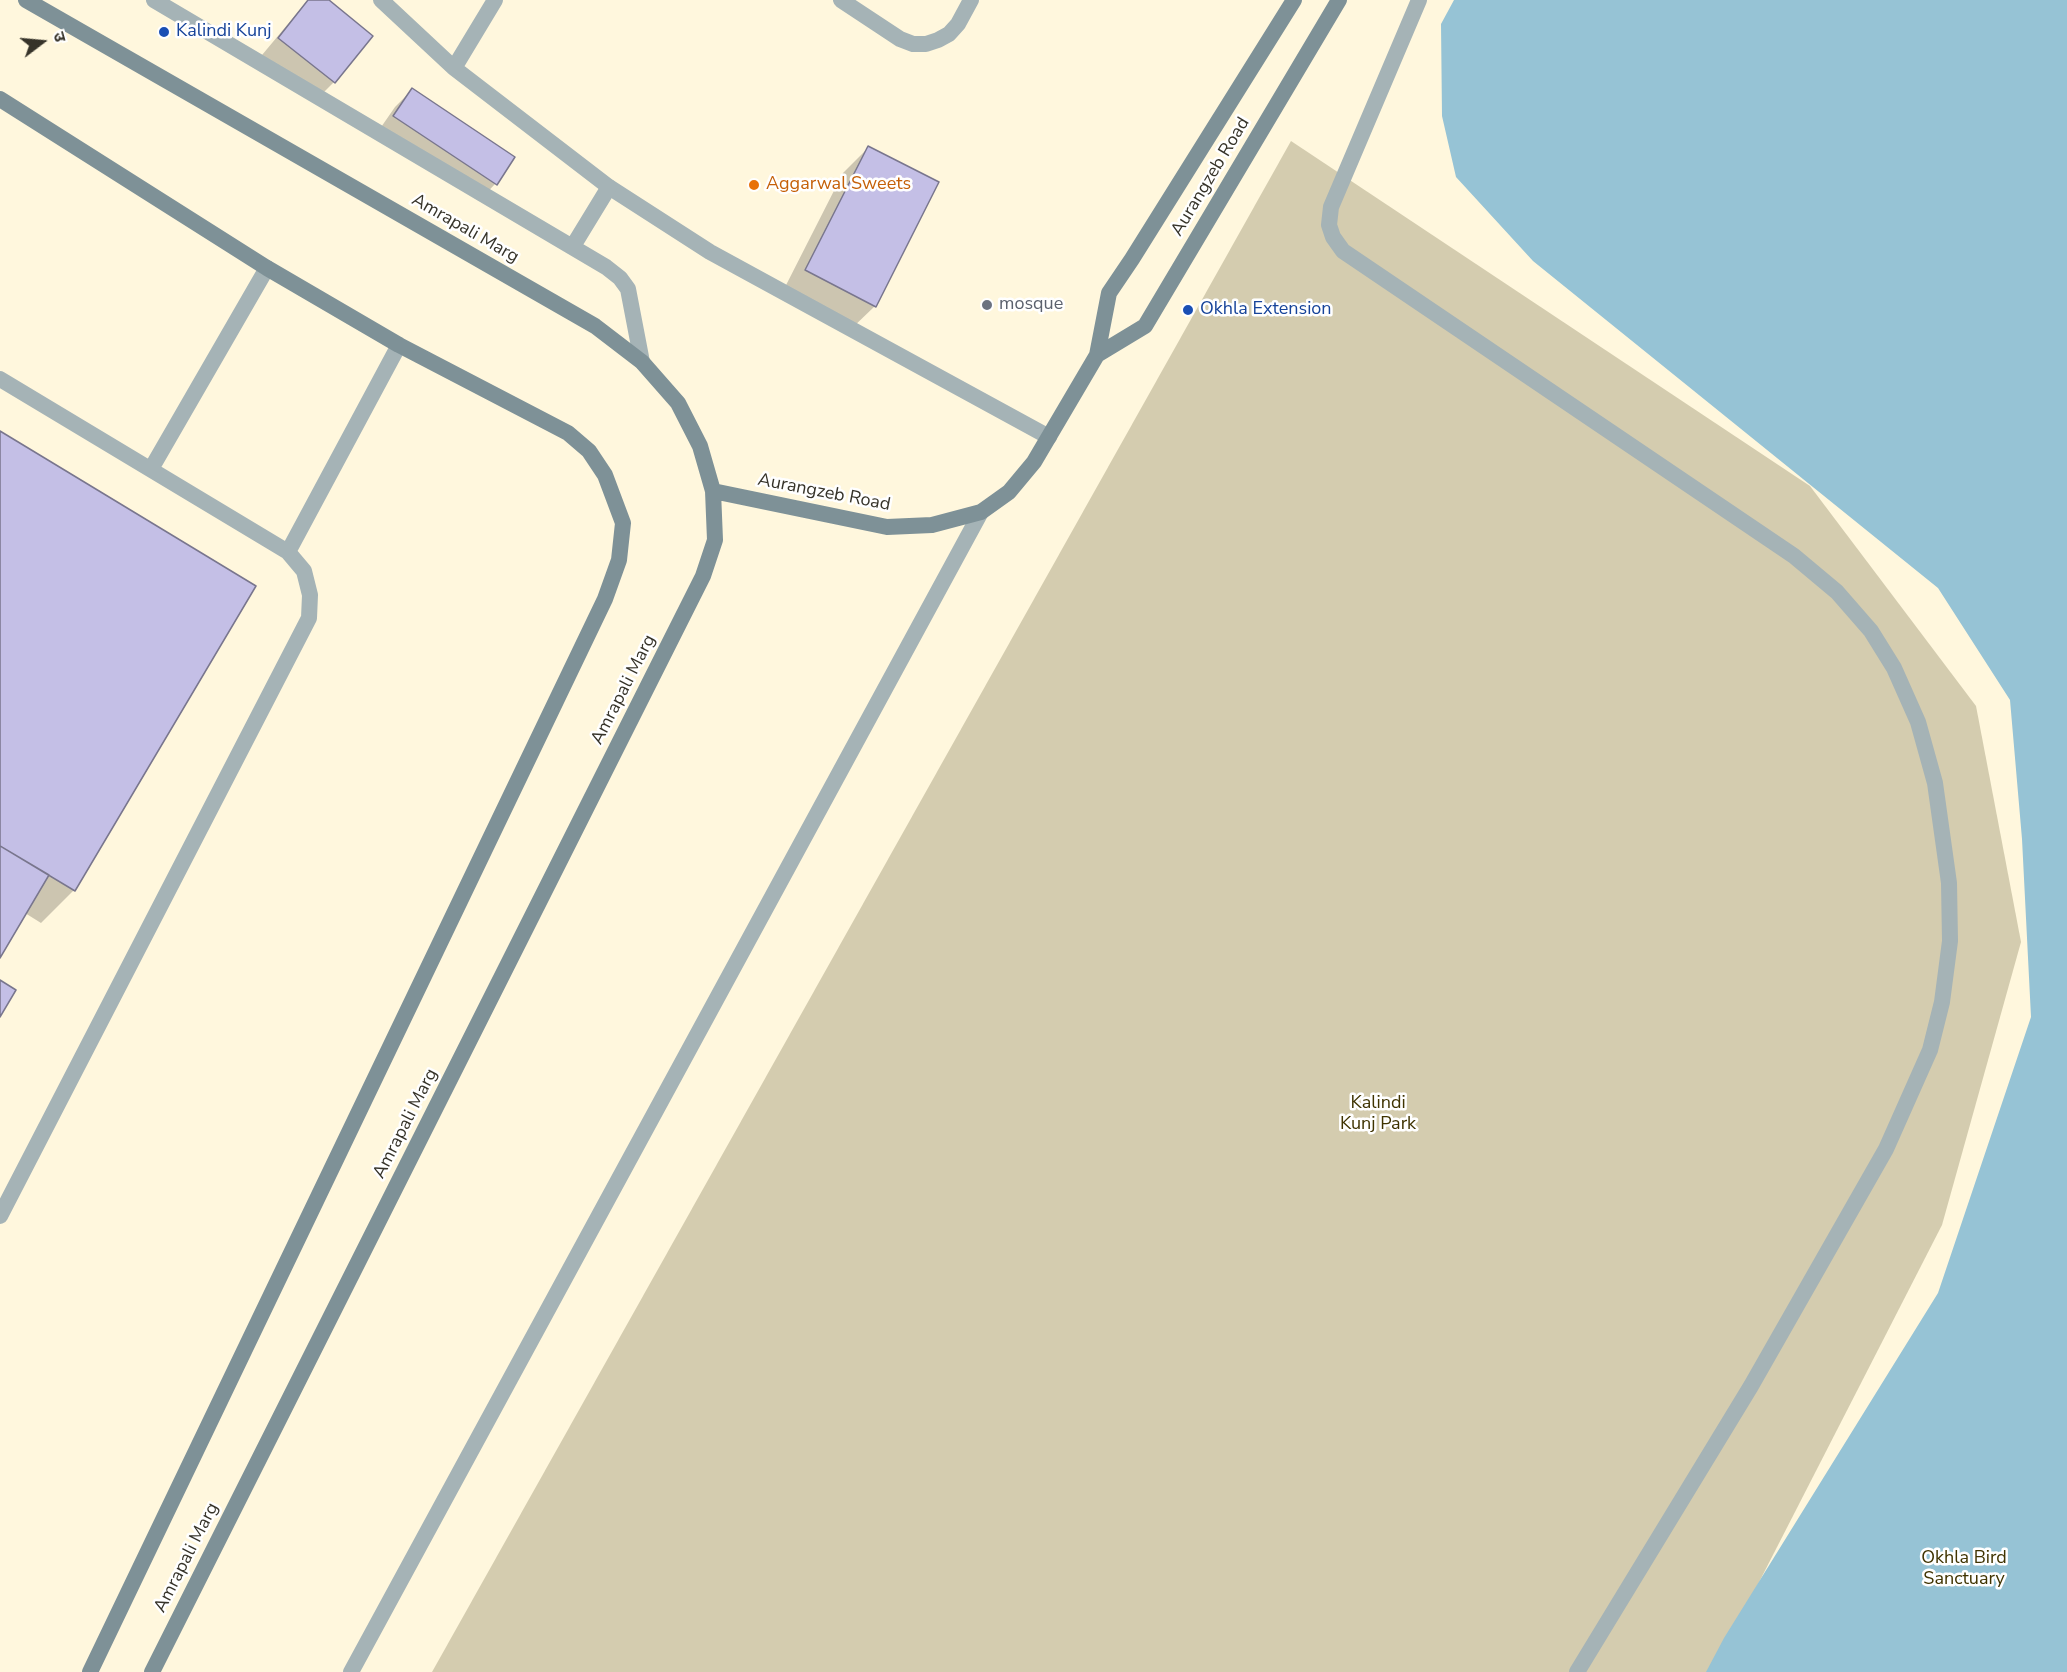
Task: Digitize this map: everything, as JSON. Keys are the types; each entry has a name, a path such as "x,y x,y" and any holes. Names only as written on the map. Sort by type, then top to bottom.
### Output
{"main road":[{"name":"Amrapali Marg","path":"26,0 595,326 642,362 678,404 700,446 713,491 715,540 703,576 152,1672"},
{"name":"Aurangzeb Road","path":"713,491 887,527 932,525 981,512 1009,492 1034,462 1097,355 1109,293 1294,0"},
{"name":"Aurangzeb Road","path":"1097,355 1145,326 1339,0"},
{"name":"Amrapali Marg","path":"0,99 267,268 399,345 568,433 589,451 605,475 622,523 620,561 599,610 90,1672"}],"street":[{"path":"154,0 606,267 620,278 628,289 642,362"},
{"path":"381,0 454,68 609,187 710,252 1049,437"},
{"path":"454,68 495,0"},
{"path":"841,0 900,39 913,44 926,44 949,34 958,24 971,0"},
{"path":"1419,0 1331,207 1329,225 1333,237 1343,251 1794,556 1837,592 1871,631 1894,668 1918,722 1935,783 1949,883 1950,941 1942,1002 1930,1050 1886,1149 1751,1386 1577,1672"},
{"path":"573,246 609,187"},
{"path":"151,469 267,268"},
{"path":"288,552 399,345"},
{"path":"0,379 288,552 304,571 310,595 309,618 0,1216"},
{"path":"351,1672 981,512"}],"green space":[{"name":"Kalindi Kunj Park","path":"1291,141 1810,486 1976,706 2021,942 1942,1225 1713,1672 432,1672"}],"water":[{"path":"1454,0 2067,0 2067,1672 1706,1672 1724,1638 1938,1293 2031,1017 2022,839 2010,700 1938,588 1533,261 1456,177 1442,116 1441,24"}],"building":[{"path":"308,0 329,0 373,36 335,83 278,38"},
{"path":"412,88 515,157 497,185 393,116"},
{"path":"868,146 939,182 876,307 805,270"},
{"path":"0,431 256,586 75,891 0,846"},
{"path":"0,846 49,875 0,958"},
{"path":"0,980 16,990 0,1017"}],"place":[{"name":"Kalindi Kunj","path":"164,32"},
{"name":"Aggarwal Sweets","path":"754,185"},
{"name":"mosque","path":"987,305"},
{"name":"Okhla Extension","path":"1188,310"}],"park label":[{"name":"Okhla Bird Sanctuary","path":"1964,1569"}]}
